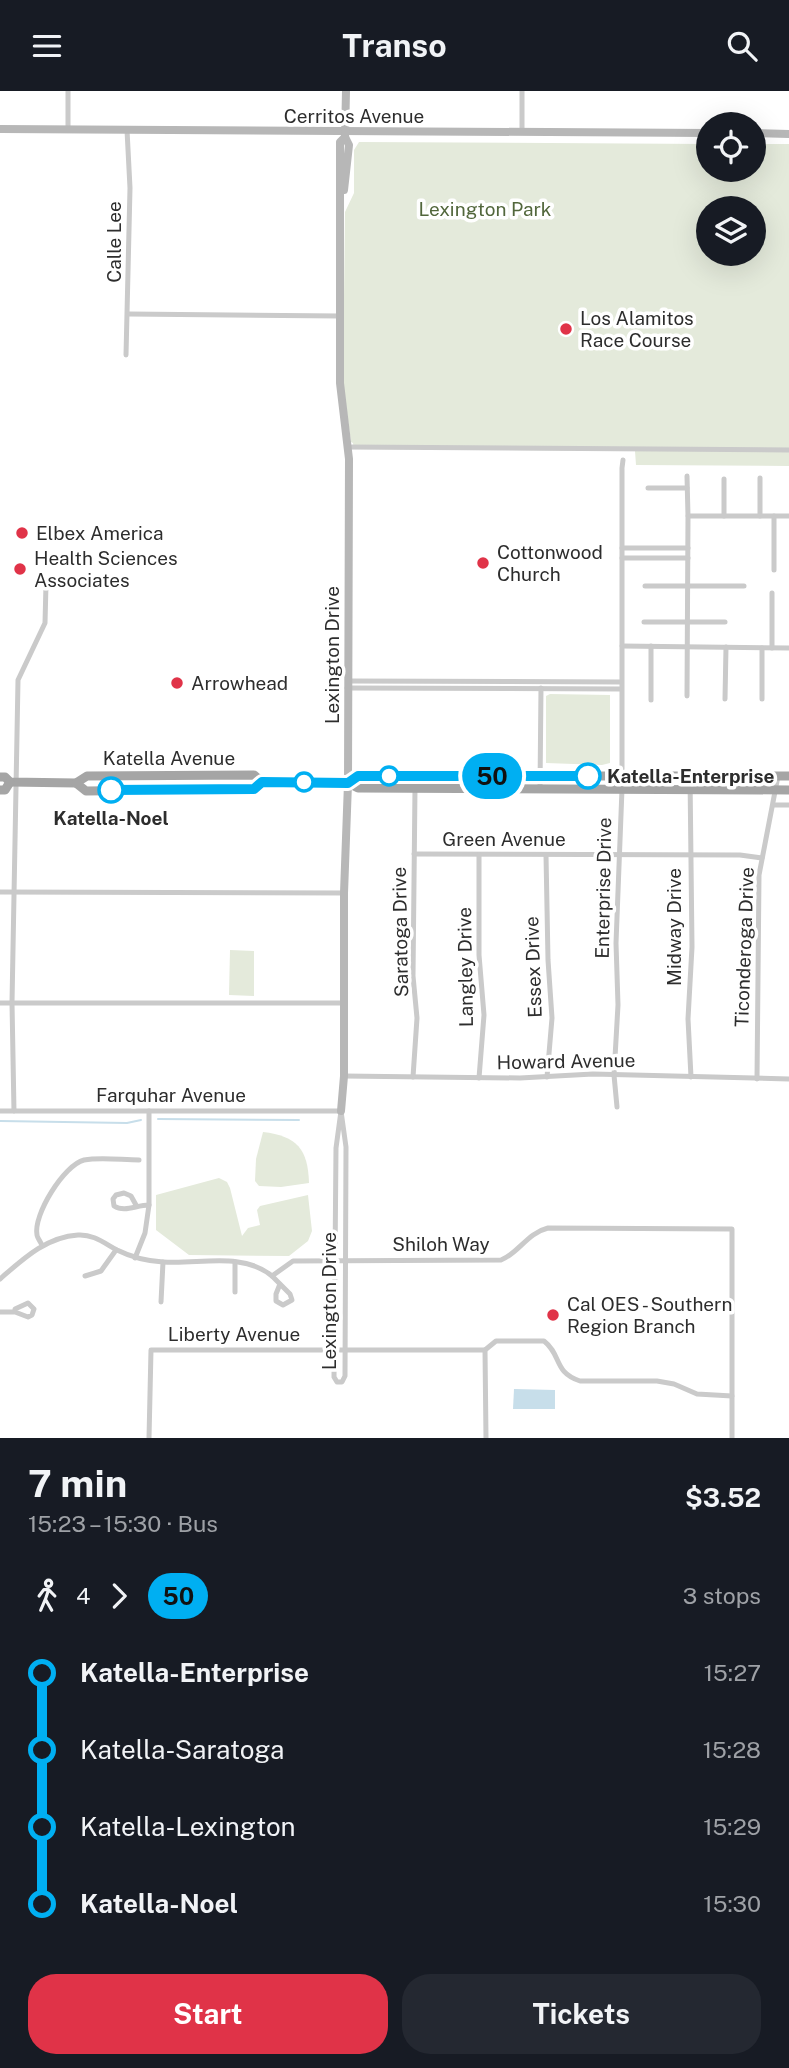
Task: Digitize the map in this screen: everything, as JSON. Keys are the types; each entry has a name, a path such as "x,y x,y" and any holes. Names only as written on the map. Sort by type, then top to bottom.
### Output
{"main road":[{"name":"Katella Avenue","path":"0,777 13,782 76,783 87,776 254,775 262,782 348,783 358,788 789,790"},
{"name":"Katella Avenue","path":"348,783 358,776 789,776"},
{"path":"0,790 5,790 13,782"},
{"name":"Katella Avenue","path":"76,783 86,790 99,790 254,789 262,782"}],"street":[{"path":"68,91 68,129"},
{"name":"Lexington Drive","path":"341,1111 346,1147 345,1376 342,1382 337,1382 334,1377 335,1148 344,1076 344,893 348,783 349,459 340,383 340,142 345,134 346,91"},
{"path":"522,91 522,132"},
{"name":"Cerritos Avenue","path":"0,129 345,134 696,133"},
{"name":"Calle Lee","path":"126,355 130,188 127,130"},
{"path":"766,133 789,134"},
{"path":"129,314 340,316"},
{"path":"347,447 789,450"},
{"name":"Enterprise Drive","path":"617,1107 614,1075 622,789 623,460"},
{"path":"687,476 687,696"},
{"path":"760,478 760,516"},
{"path":"724,479 724,516"},
{"path":"648,488 688,488"},
{"path":"688,516 789,516"},
{"path":"774,516 774,570"},
{"path":"622,548 688,548"},
{"path":"622,558 688,558"},
{"path":"14,1111 13,782 18,680 45,623 46,584"},
{"path":"645,586 744,586"},
{"path":"772,593 772,648"},
{"path":"644,622 725,622"},
{"path":"622,646 789,648"},
{"path":"651,646 651,700"},
{"path":"725,699 726,647"},
{"path":"762,648 762,699"},
{"path":"348,684 621,686"},
{"path":"540,788 541,685"},
{"name":"Midway Drive","path":"690,776 692,947 688,1019 691,1077"},
{"name":"Ticonderoga Drive","path":"757,1079 759,875 778,776"},
{"name":"Saratoga Drive","path":"413,1077 417,1018 413,976 415,788"},
{"path":"774,805 789,805"},
{"name":"Green Avenue","path":"414,854 740,855 762,858"},
{"name":"Langley Drive","path":"479,855 479,955 484,1015 479,1078"},
{"name":"Essex Drive","path":"546,855 552,1018 547,1077"},
{"path":"0,892 344,893"},
{"path":"0,1003 344,1003"},
{"name":"Howard Avenue","path":"344,1076 479,1078 614,1075 789,1079"},
{"name":"Farquhar Avenue","path":"0,1111 341,1111"},
{"path":"135,1258 145,1233 149,1205 149,1111"},
{"path":"42,1245 37,1236 39,1216 72,1165 84,1160 139,1160"},
{"path":"136,1205 149,1205"},
{"name":"Shiloh Way","path":"272,1276 293,1261 500,1260 507,1258 531,1235 548,1228 732,1229 732,1438"},
{"path":"0,1279 42,1245 79,1234 95,1237 135,1258 163,1262 235,1262 263,1268 280,1284"},
{"path":"85,1276 101,1271 116,1250"},
{"path":"162,1302 163,1262"},
{"path":"234,1292 235,1262"},
{"path":"0,1312 15,1312"},
{"name":"Liberty Avenue","path":"149,1438 151,1350 485,1350 495,1341 544,1341 550,1346 562,1371 580,1381 657,1381 674,1384 697,1394 732,1396"},
{"path":"485,1350 486,1438"}],"green space":[{"name":"Los Alamitos Race Course","path":"359,142 696,144 696,182 766,182 766,144 789,144 789,466 636,465 635,451 354,449 343,383 345,212 354,193 354,150"},
{"path":"610,695 610,763 546,763 546,696"},
{"path":"230,950 254,951 254,996 229,995"},
{"path":"263,1132 284,1137 298,1146 306,1161 309,1183 281,1187 259,1186 255,1181 256,1159"},
{"path":"219,1178 227,1182 230,1188 242,1236 248,1228 260,1225 257,1210 260,1206 308,1195 312,1231 308,1241 289,1256 189,1255 156,1230 156,1195"}],"water":[{"path":"514,1389 555,1390 555,1409 513,1409"}],"waterway":[{"path":"158,1119 299,1120"},
{"path":"0,1121 127,1123 141,1120"}],"bus line":[{"name":"50","path":"111,790 254,789 262,782 348,783 358,776 588,776"}],"place":[{"name":"Los Alamitos Race Course","path":"566,329"},
{"name":"Elbex America","path":"22,533"},
{"name":"Cottonwood Church","path":"483,563"},
{"name":"Health Sciences Associates","path":"20,569"},
{"name":"Arrowhead","path":"177,683"},
{"name":"Katella-Enterprise","path":"588,776"},
{"name":"Katella-Noel","path":"111,790"},
{"name":"Cal OES - Southern Region Branch","path":"553,1315"}],"park label":[{"name":"Lexington Park","path":"485,209"}]}
